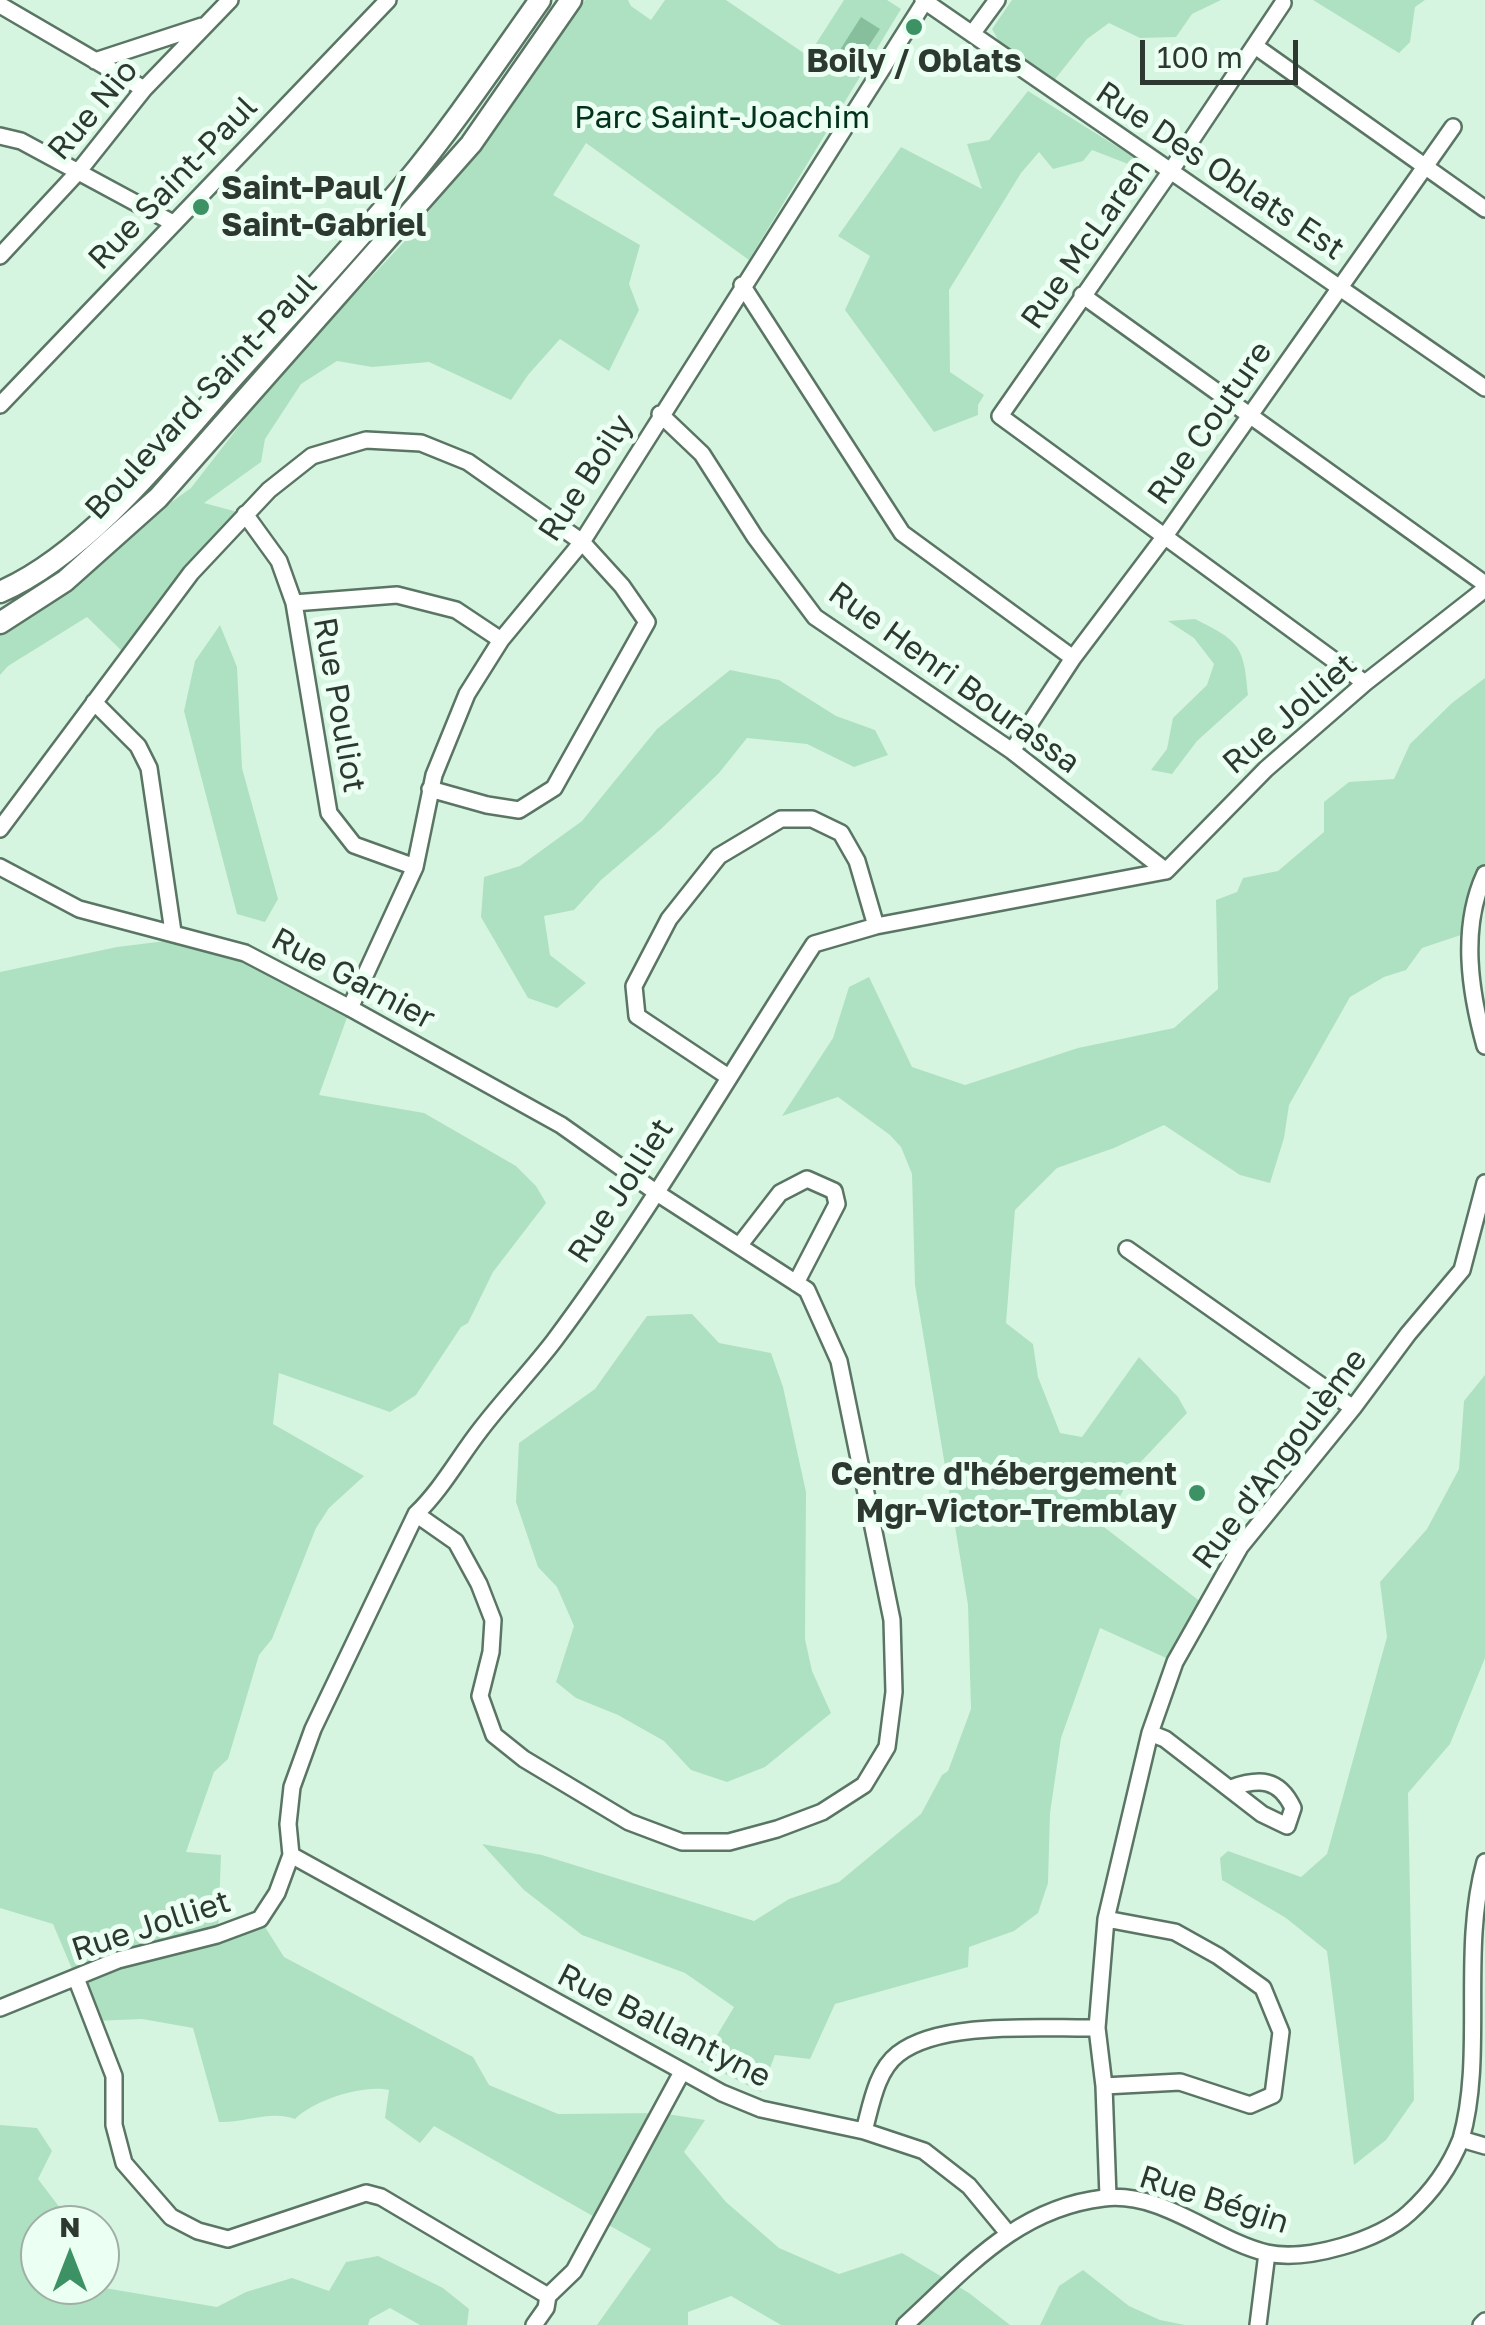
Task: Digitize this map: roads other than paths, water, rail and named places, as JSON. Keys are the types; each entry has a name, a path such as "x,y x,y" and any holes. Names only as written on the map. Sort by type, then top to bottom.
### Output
{"main road":[{"name":"Boulevard Saint-Paul","path":"0,592 24,582 50,562 144,479 405,184 469,102 540,0"},
{"name":"Boulevard Saint-Paul","path":"0,622 65,581 158,498 471,144 572,0"}],"street":[{"name":"Rue Nio","path":"0,256 78,172 144,89 230,0"},
{"name":"Rue Saint-Paul","path":"0,405 388,0"},
{"path":"972,34 997,0"},
{"name":"Rue Des Oblats Est","path":"924,1 1485,388"},
{"name":"Rue Boily","path":"350,1008 415,867 430,790 467,694 501,640 582,542 924,1"},
{"name":"Rue McLaren","path":"1165,536 1000,416 1283,3"},
{"path":"0,5 144,89"},
{"path":"95,61 206,25"},
{"path":"1255,46 1485,209"},
{"name":"Rue Couture","path":"1012,751 1073,658 1165,536 1453,127"},
{"path":"0,136 22,140 173,223"},
{"path":"742,286 902,534 1073,658"},
{"path":"1082,295 1485,586"},
{"name":"Rue Henri Bourassa","path":"660,414 702,454 755,537 815,618 1012,751 1166,871"},
{"path":"0,829 191,573 245,514 312,456 366,440 422,444 468,462 582,542 622,586 646,622 554,788 519,810 487,806 430,790"},
{"name":"Rue Pouliot","path":"245,514 279,561 294,603 329,813 354,845 415,867"},
{"path":"1165,536 1365,683"},
{"name":"Rue Jolliet","path":"0,2008 118,1960 217,1935 260,1919 277,1893 291,1855 288,1824 292,1787 313,1729 416,1514 554,1341 656,1193 814,944 876,926 1166,871 1266,769 1485,586"},
{"path":"294,603 396,595 456,610 501,640"},
{"path":"94,702 138,746 149,768 173,932"},
{"path":"728,1076 636,1016 634,986 669,918 719,856 781,819 812,818 841,833 857,860 876,926"},
{"name":"Rue Garnier","path":"0,866 79,909 245,953 561,1125 656,1193 796,1282"},
{"path":"1485,874 1470,932 1472,999 1485,1046"},
{"path":"416,1514 456,1542 479,1584 493,1620 491,1652 480,1696 494,1734 524,1760 629,1822 682,1842 729,1842 777,1830 822,1812 864,1784 887,1747 894,1692 892,1620 839,1362 807,1290 796,1282 837,1204 834,1191 807,1179 780,1193 739,1246"},
{"name":"Rue d'Angoulème","path":"1108,2197 1098,2028 1106,1918 1150,1733 1174,1662 1240,1547 1462,1270 1485,1182"},
{"path":"1127,1249 1353,1408"},
{"path":"1150,1733 1165,1739 1230,1788"},
{"name":"Rue Ballantyne","path":"291,1855 722,2094 761,2109 864,2132 924,2152 970,2186 1007,2232"},
{"name":"Rue Bégin","path":"904,2325 1007,2232 1057,2206 1108,2197 1140,2200 1267,2253 1296,2255 1368,2238 1407,2216 1441,2177 1461,2138 1473,2094 1479,2045 1473,1963 1479,1884 1485,1862"},
{"path":"1104,2086 1180,2082 1250,2105 1273,2095 1281,2032 1263,1988 1218,1956 1175,1932 1106,1918"},
{"path":"76,1978 114,2076 114,2126 124,2163 171,2216 198,2232 228,2239 366,2194 381,2196 548,2296"},
{"path":"864,2132 878,2082 897,2054 944,2032 1098,2028"},
{"path":"534,2325 546,2308 548,2296 574,2271 682,2072"},
{"path":"1461,2138 1485,2146"},
{"path":"1258,2325 1267,2253"}],"place":[{"name":"Boily / Oblats","path":"914,27"},
{"name":"Saint-Paul / Saint-Gabriel","path":"201,207"},
{"name":"Centre d'hébergement Mgr-Victor-Tremblay","path":"1197,1493"}],"park label":[{"name":"Parc Saint-Joachim","path":"722,118"}]}
